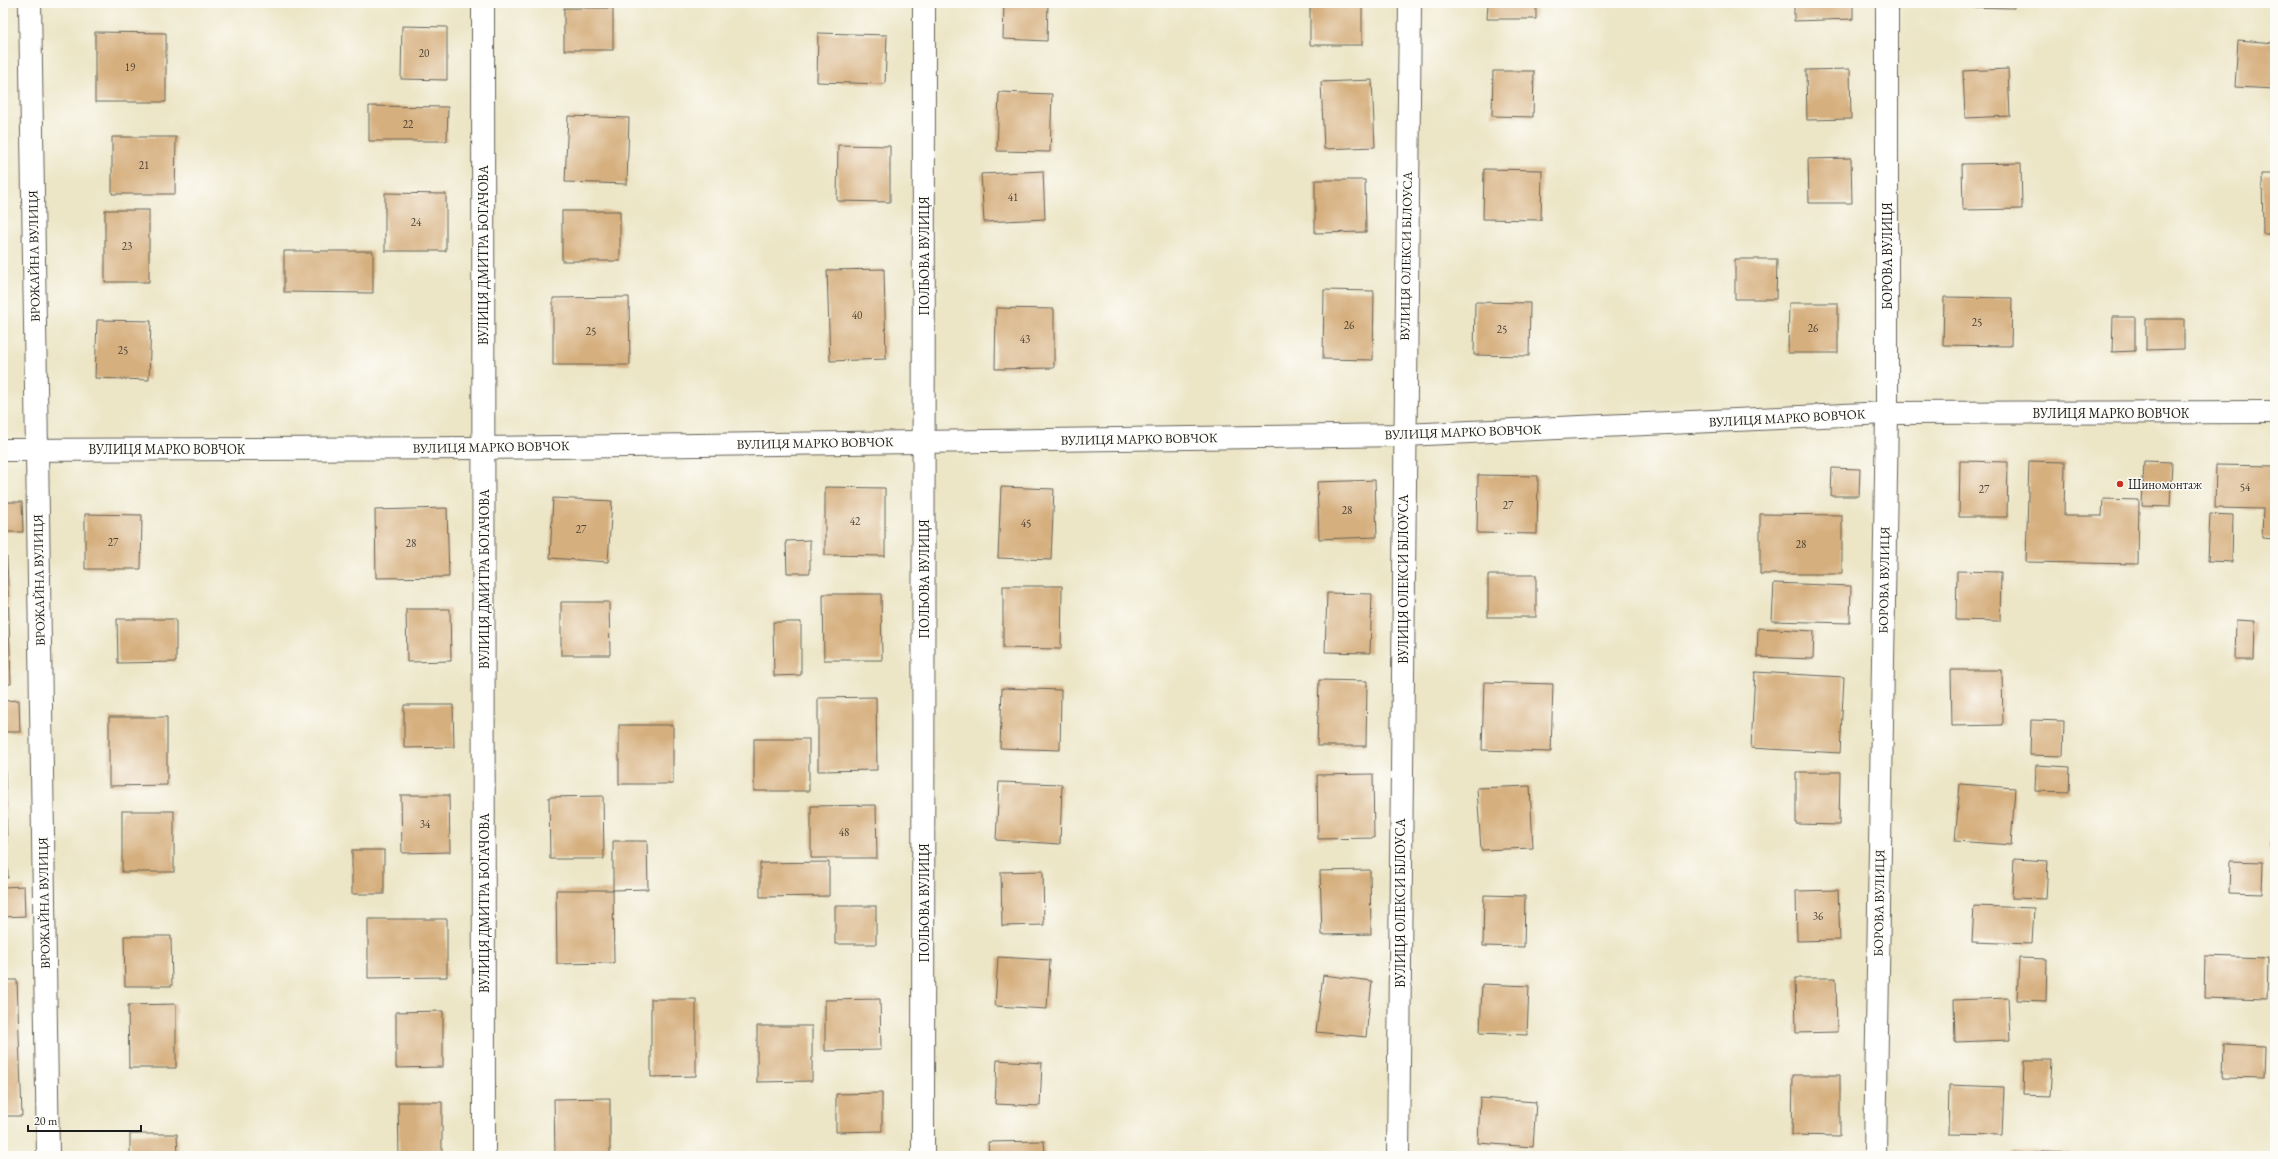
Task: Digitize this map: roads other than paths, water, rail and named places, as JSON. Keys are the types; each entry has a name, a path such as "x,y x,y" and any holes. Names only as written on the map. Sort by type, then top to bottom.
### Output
{"street":[{"name":"ВРОЖАЙНА ВУЛИЦЯ","path":"30,3 48,1156"},
{"name":"ВУЛИЦЯ ДМИТРА БОГАЧОВА","path":"483,3 484,1156"},
{"name":"ПОЛЬОВА ВУЛИЦЯ","path":"923,1156 924,3"},
{"name":"ВУЛИЦЯ ОЛЕКСИ БІЛОУСА","path":"1398,1156 1404,435 1410,3"},
{"name":"БОРОВА ВУЛИЦЯ","path":"1875,1156 1887,413 1887,3"},
{"name":"ВУЛИЦЯ МАРКО ВОВЧОК","path":"3,450 484,448 1404,435 1887,413 2275,412"}],"place":[{"name":"Шиномонтаж","path":"2120,484"}]}
